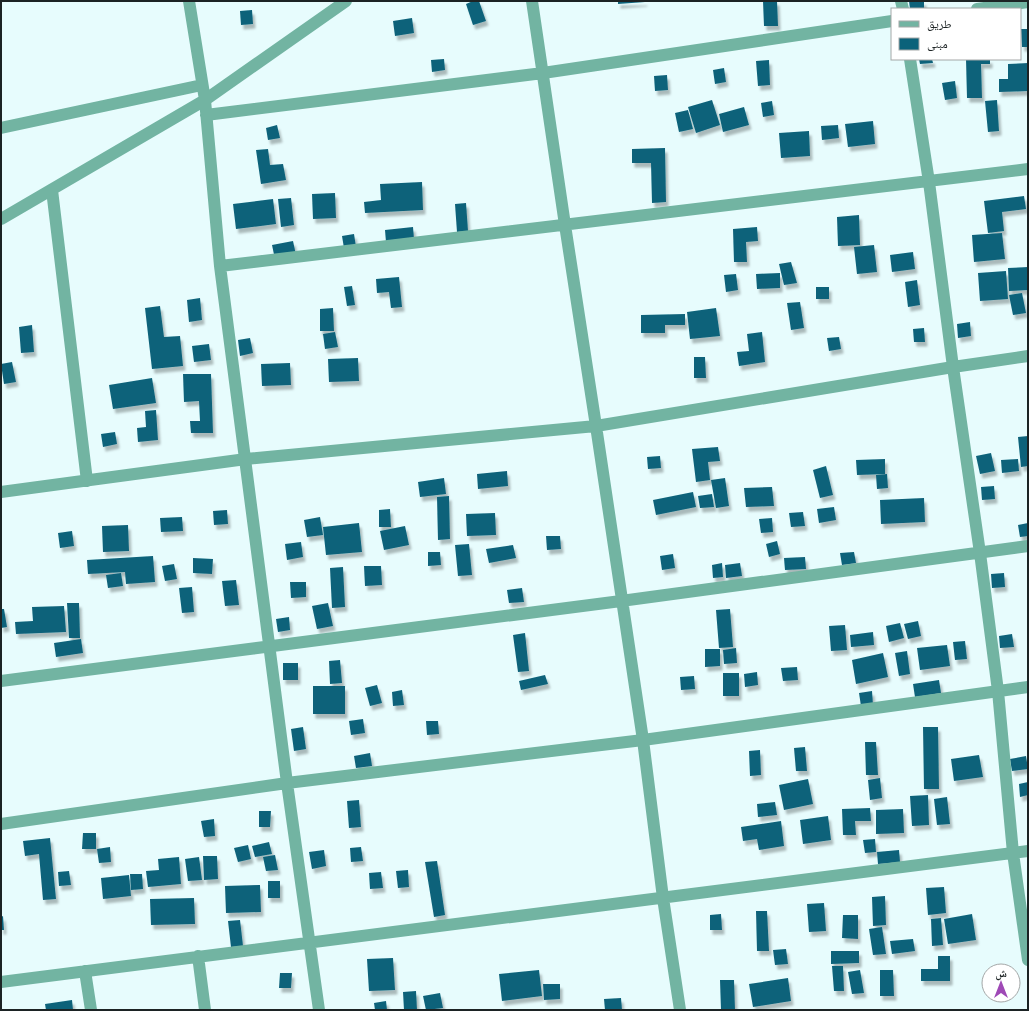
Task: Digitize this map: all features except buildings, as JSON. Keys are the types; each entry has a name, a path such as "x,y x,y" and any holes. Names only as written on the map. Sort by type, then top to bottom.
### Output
{"street":[{"path":"189,1 205,100 220,266 287,783 319,1010"},
{"path":"1,219 205,100 346,1"},
{"path":"532,1 643,740 663,898 680,1010"},
{"path":"984,8 1028,2"},
{"path":"206,115 543,73 891,21"},
{"path":"910,60 929,182 953,367 980,553 998,691 1013,853 1028,960"},
{"path":"1,128 202,85"},
{"path":"220,266 1028,169"},
{"path":"52,190 87,481"},
{"path":"1,492 246,459 596,426 1028,356"},
{"path":"1,681 621,601 1028,546"},
{"path":"1,824 287,783 643,740 1028,687"},
{"path":"1,982 1028,851"},
{"path":"198,956 205,1010"},
{"path":"85,971 90,1010"}]}
